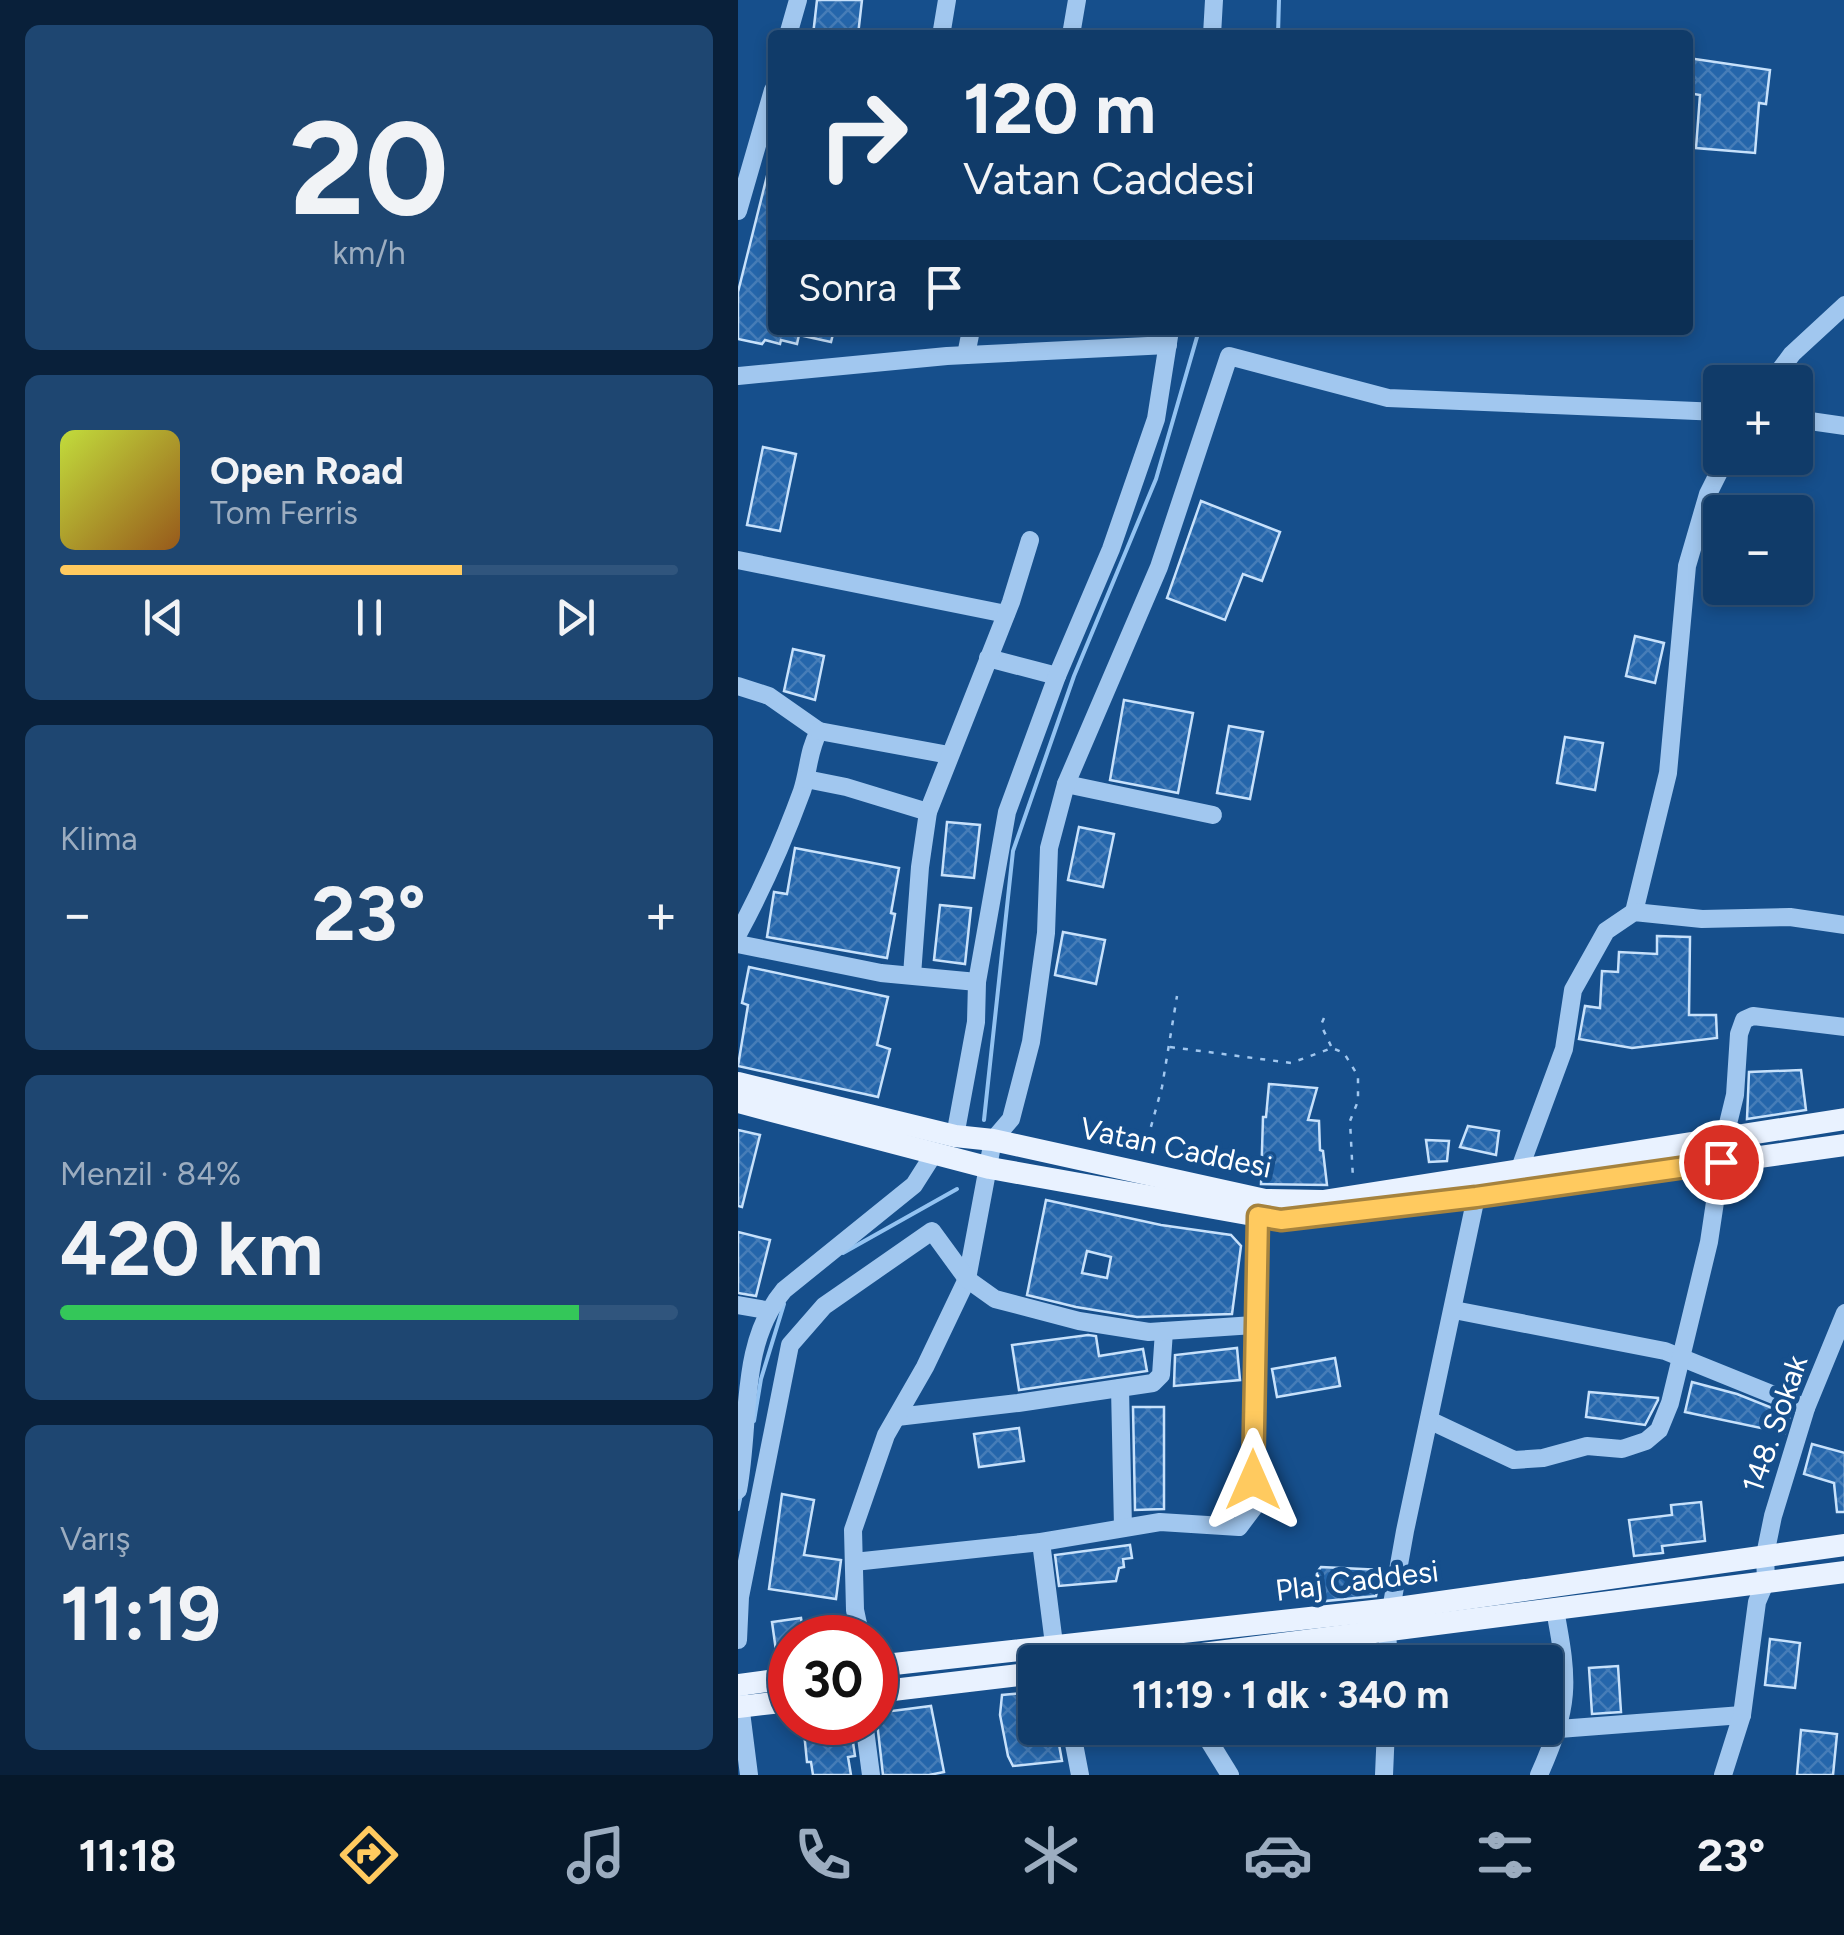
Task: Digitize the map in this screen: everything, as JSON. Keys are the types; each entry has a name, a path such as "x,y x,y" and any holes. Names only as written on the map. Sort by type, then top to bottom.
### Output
{"main road":[{"name":"Vatan Caddesi","path":"738,1083 955,1136 994,1140 1265,1200 1354,1196 1844,1120"},
{"name":"Vatan Caddesi","path":"738,1102 990,1168 1281,1220 1844,1145"},
{"name":"Plaj Caddesi","path":"1251,1645 1764,1555 1844,1545"},
{"name":"Plaj Caddesi","path":"898,1663 1054,1644 1555,1610 1844,1572"},
{"path":"898,1689 1018,1675"},
{"path":"739,1696 768,1686"},
{"path":"739,1696 768,1699"}],"street":[{"path":"789,30 798,0"},
{"path":"942,30 948,0"},
{"path":"1073,30 1077,0"},
{"path":"1212,30 1214,0"},
{"path":"738,211 768,107"},
{"path":"1784,365 1844,305"},
{"path":"966,355 970,335"},
{"path":"738,376 1169,337 1156,419 1111,549 1057,676 1007,812 955,1136"},
{"path":"856,1615 853,1530 886,1435 925,1367 967,1279 994,1140 1012,1119 1030,1042 1046,933 1049,848 1066,784 1159,568 1229,356 1388,398 1703,411"},
{"path":"1813,421 1844,426"},
{"path":"1634,912 1668,773 1688,566 1708,494 1718,475"},
{"path":"912,976 928,812 1006,614 1030,540"},
{"path":"738,560 1006,614"},
{"path":"988,658 1057,676"},
{"path":"738,687 768,696 819,731 949,754"},
{"path":"738,934 757,900 806,779 809,749 819,731"},
{"path":"806,779 928,812"},
{"path":"1066,784 1213,815"},
{"path":"1520,1168 1564,1049 1574,990 1606,930 1634,912 1702,919 1790,917 1844,924"},
{"path":"738,944 881,974 977,982"},
{"path":"1725,1136 1744,1020 1753,1016 1844,1027"},
{"path":"738,1490 748,1375 766,1310 794,1281 914,1185 935,1152"},
{"path":"1428,1420 1514,1460 1543,1458 1587,1446 1622,1449 1646,1441 1659,1430 1670,1403 1709,1242 1721,1162"},
{"path":"1389,1645 1389,1621 1428,1420 1476,1197"},
{"path":"854,1562 1041,1542 1160,1522 1239,1527 1254,1507 1258,1216"},
{"path":"738,1640 740,1597 790,1345 824,1306 932,1231 967,1279 996,1299 1079,1320 1149,1332 1254,1326"},
{"path":"738,1305 766,1310"},
{"path":"1454,1310 1665,1351 1806,1408"},
{"name":"148. Sokak","path":"1764,1555 1806,1408 1844,1313"},
{"path":"897,1417 1153,1383 1161,1376 1164,1331"},
{"path":"1120,1388 1123,1528"},
{"path":"1041,1542 1054,1644"},
{"path":"1723,1775 1742,1715 1757,1602 1766,1581 1764,1555"},
{"path":"1555,1610 1561,1645"},
{"path":"1563,1655 1563,1706"},
{"path":"739,1696 748,1775"},
{"path":"1563,1729 1742,1715"},
{"path":"867,1745 871,1775"},
{"path":"1074,1745 1080,1775"},
{"path":"1211,1745 1230,1775"},
{"path":"1385,1745 1384,1774 1392,1775"},
{"path":"1539,1775 1552,1745"}],"path":[{"path":"1135,1172 1150,1141 1170,1047 1176,996"},
{"path":"1324,1018 1322,1024 1332,1048"},
{"path":"1170,1047 1291,1063 1332,1048 1344,1052 1358,1076 1358,1102 1350,1120 1354,1196"}],"building":[{"path":"817,0 862,0 859,30 814,30"},
{"path":"1693,59 1770,70 1766,104 1759,103 1755,153 1696,148 1700,95 1693,94"},
{"path":"768,172 768,335 799,335 797,344 738,339 738,292"},
{"path":"799,335 833,335 831,342"},
{"path":"763,447 796,454 780,531 747,525"},
{"path":"1201,501 1280,532 1262,581 1243,574 1225,620 1167,598"},
{"path":"1635,636 1664,643 1655,683 1626,676"},
{"path":"793,649 824,656 815,700 784,691"},
{"path":"1124,700 1193,713 1178,793 1110,780"},
{"path":"1229,726 1263,732 1250,799 1217,793"},
{"path":"1565,737 1603,743 1595,790 1557,783"},
{"path":"947,822 980,825 974,878 942,875"},
{"path":"1079,827 1114,834 1103,887 1068,880"},
{"path":"795,848 899,868 887,958 767,937 774,892 787,894"},
{"path":"940,905 971,908 965,964 934,960"},
{"path":"1063,932 1105,940 1096,984 1055,975"},
{"path":"1657,936 1690,937 1689,1015 1716,1015 1717,1038 1632,1048 1579,1039 1585,1006 1600,1008 1602,971 1618,972 1619,952 1657,954"},
{"path":"749,967 888,997 877,1045 890,1049 878,1097 738,1066 748,1005 742,1003"},
{"path":"1801,1070 1806,1110 1747,1119 1749,1072"},
{"path":"1269,1084 1317,1088 1308,1120 1319,1121 1327,1185 1261,1184 1263,1117"},
{"path":"1468,1126 1499,1131 1496,1155 1460,1147"},
{"path":"738,1130 760,1135 742,1207 738,1206"},
{"path":"1426,1140 1449,1141 1447,1161 1429,1162"},
{"path":"1046,1200 1161,1225 1231,1235 1241,1246 1232,1314 1137,1317 1027,1295","holes":["1087,1251 1111,1257 1107,1278 1082,1273"]},
{"path":"738,1232 770,1240 756,1296 738,1293"},
{"path":"1096,1336 1099,1356 1143,1349 1147,1371 1019,1390 1012,1345"},
{"path":"1237,1348 1240,1380 1174,1386 1175,1355"},
{"path":"1335,1358 1340,1386 1277,1397 1272,1369"},
{"path":"1692,1382 1790,1415 1785,1433 1685,1412"},
{"path":"1589,1392 1658,1400 1645,1425 1586,1417"},
{"path":"1133,1407 1164,1407 1164,1509 1135,1510"},
{"path":"1019,1428 1024,1461 979,1467 974,1434"},
{"path":"1812,1444 1845,1453 1845,1512 1837,1512 1834,1483 1804,1474"},
{"path":"782,1494 814,1500 804,1555 841,1560 836,1599 769,1589"},
{"path":"1701,1502 1705,1541 1662,1546 1663,1553 1634,1556 1629,1520 1672,1515 1671,1505"},
{"path":"1130,1545 1132,1558 1123,1559 1124,1567 1119,1568 1116,1581 1059,1586 1055,1555"},
{"path":"1321,1567 1382,1570 1376,1596 1315,1602 1317,1572"},
{"path":"1770,1639 1800,1643 1795,1688 1765,1685"},
{"path":"1618,1666 1621,1712 1592,1714 1589,1668"},
{"path":"1018,1694 1018,1745 1059,1745 1062,1761 1013,1766 1000,1715 1002,1695"},
{"path":"931,1706 944,1772 883,1775 880,1745 898,1745 898,1710"},
{"path":"1801,1730 1837,1734 1833,1775 1797,1775"},
{"path":"805,1745 853,1745 855,1756 848,1757 851,1775 813,1775 811,1762 807,1762"}],"waterway":[{"path":"1278,30 1279,0"},
{"path":"984,1120 1013,851 1074,676 1156,479 1198,335"},
{"path":"843,1253 957,1189"},
{"path":"754,1421 761,1379 784,1304"},
{"path":"738,1509 741,1494"}],"route":[{"path":"1253,1480 1258,1216 1281,1220 1721,1162"}]}
